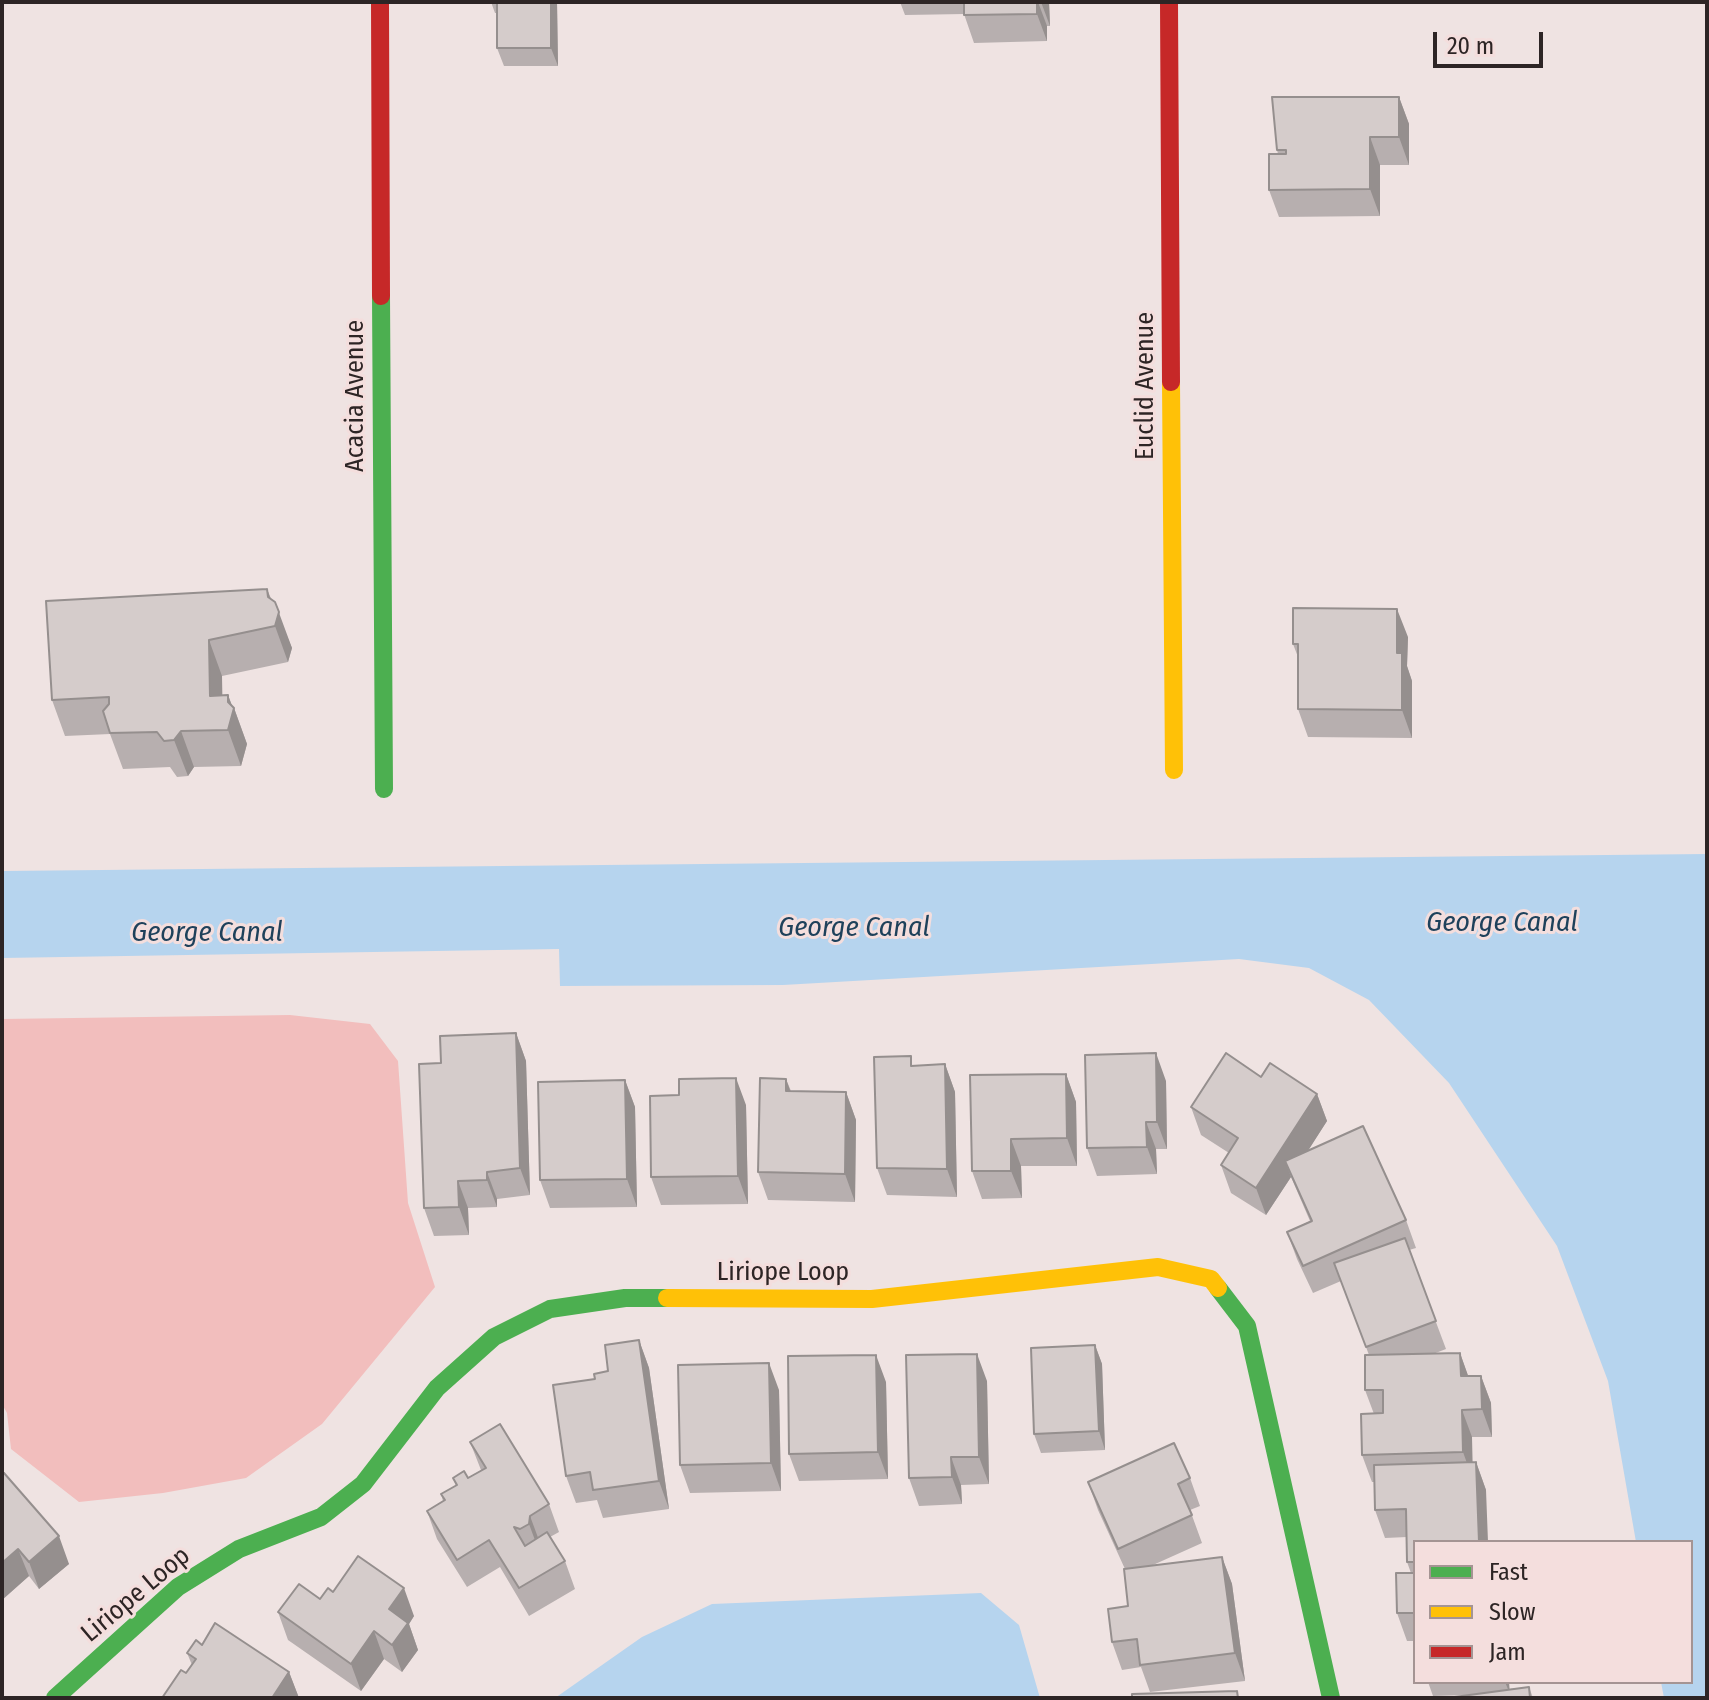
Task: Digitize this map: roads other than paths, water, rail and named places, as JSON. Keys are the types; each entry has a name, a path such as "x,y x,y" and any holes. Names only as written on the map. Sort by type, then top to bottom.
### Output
{"street":[{"name":"Acacia Avenue","path":"380,2 384,789"},
{"name":"Euclid Avenue","path":"1169,2 1174,770"},
{"name":"Liriope Loop","path":"55,1698 178,1587 239,1549 321,1517 363,1484 437,1388 494,1337 550,1309 625,1298 872,1299 1158,1267 1211,1279 1247,1326 1331,1698"}],"water":[{"name":"George Canal","path":"1707,854 1707,1698 1664,1698 1661,1684 1693,1684 1693,1540 1636,1540 1608,1381 1557,1246 1449,1083 1369,1000 1309,968 1239,959 783,985 560,986 559,949 2,958 2,871"},
{"path":"981,1593 1019,1625 1040,1698 555,1698 642,1637 712,1604"}]}
